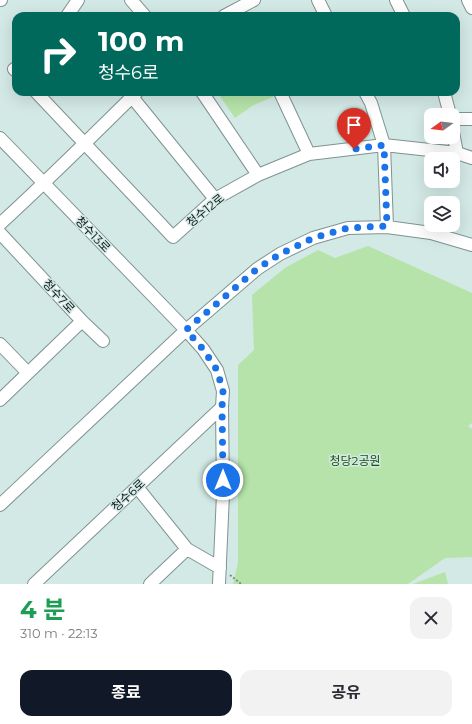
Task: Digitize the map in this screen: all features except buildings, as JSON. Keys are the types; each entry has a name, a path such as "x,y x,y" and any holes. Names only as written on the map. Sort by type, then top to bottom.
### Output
{"street":[{"path":"70,12 78,0"},
{"path":"240,8 254,0"},
{"path":"318,0 324,12"},
{"path":"396,0 402,12"},
{"path":"468,0 472,8"},
{"path":"137,2 143,12"},
{"path":"40,96 84,142"},
{"path":"0,224 44,184 131,96"},
{"path":"135,96 215,199"},
{"path":"205,96 258,175"},
{"path":"282,96 309,154"},
{"path":"368,96 384,145 387,226"},
{"path":"445,96 448,108"},
{"path":"460,119 472,119"},
{"name":"청수13로","path":"0,138 186,330"},
{"name":"청수12로","path":"84,142 173,237 215,199 258,175 309,154 384,145 457,152"},
{"path":"455,144 457,152"},
{"name":"청수12로","path":"460,153 472,158"},
{"path":"0,505 186,330 257,269 280,254 313,238 348,228 387,226 431,233 472,245"},
{"name":"청수7로","path":"0,233 82,321 0,400"},
{"path":"82,321 103,341"},
{"path":"186,330 203,349 217,370 223,391 223,494 219,584"},
{"path":"0,344 28,373"},
{"name":"청수6로","path":"34,584 222,407"},
{"path":"137,487 187,549 220,568"},
{"path":"150,584 187,549"}],"green space":[{"path":"220,96 275,96 252,106 235,118"},
{"name":"청당2공원","path":"368,246 472,293 472,423 468,426 472,429 472,557 445,558 408,584 233,584 238,563 238,365 254,350 252,295 285,268 318,250 335,258"},
{"path":"445,572 448,584 413,584"}],"route":[{"path":"223,480 223,391 217,370 203,349 186,330 257,269 280,254 313,238 348,228 387,226 384,145 354,149"}]}
